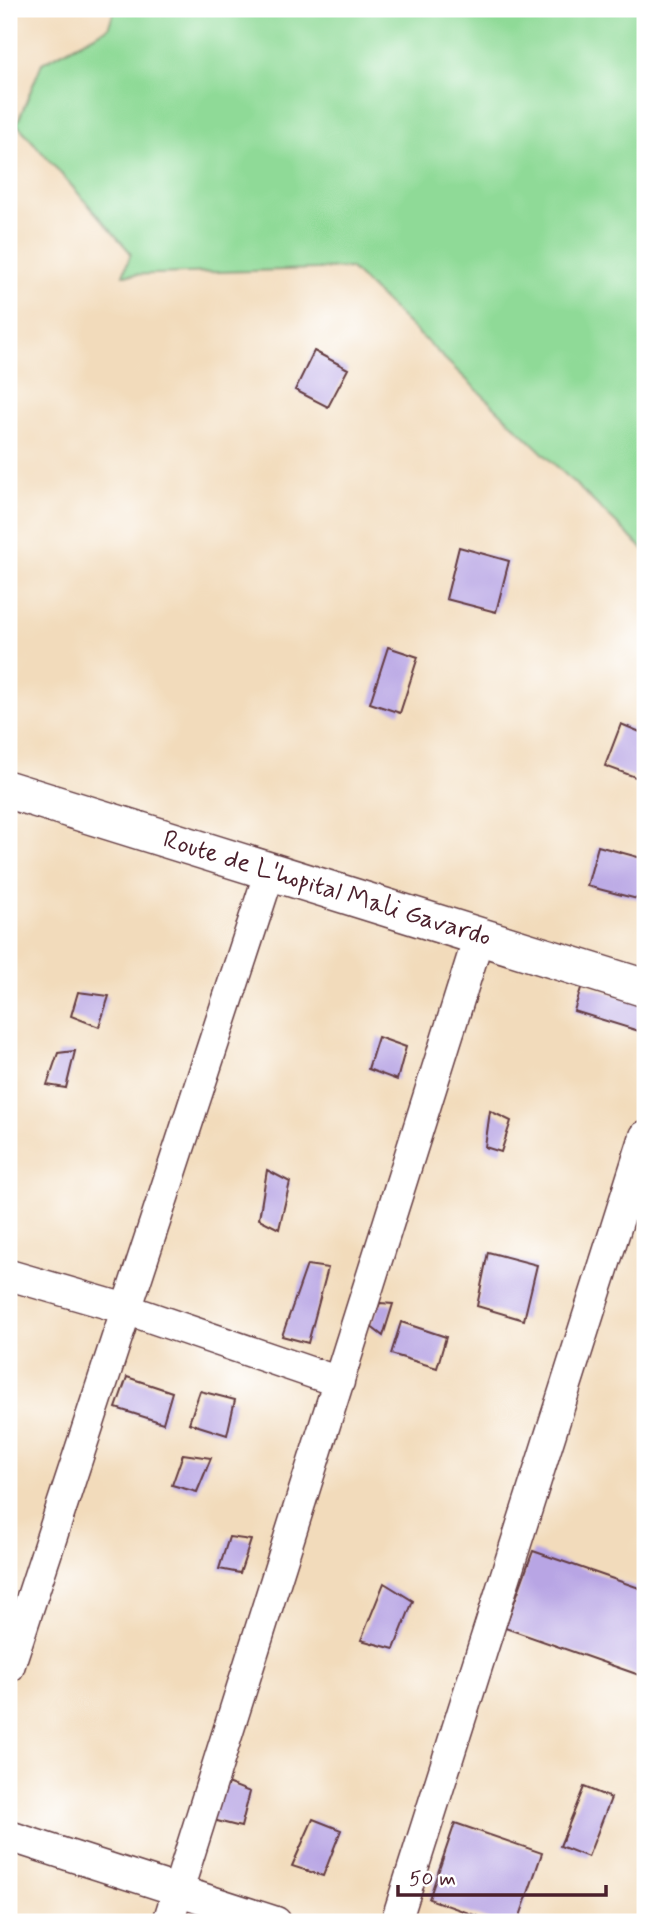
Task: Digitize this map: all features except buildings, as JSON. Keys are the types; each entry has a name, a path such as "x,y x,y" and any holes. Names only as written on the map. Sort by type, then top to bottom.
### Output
{"street":[{"name":"Route de L'hopital Mali Gavardo","path":"10,796 270,871 645,988"},
{"path":"9,1667 270,871"},
{"path":"168,1922 479,936"},
{"path":"396,1922 645,1136"},
{"path":"9,1275 126,1309 339,1381"},
{"path":"9,1836 276,1922"}],"green space":[{"path":"115,9 645,9 645,551 350,268 123,275 131,253 17,124 42,63 108,28"}]}
